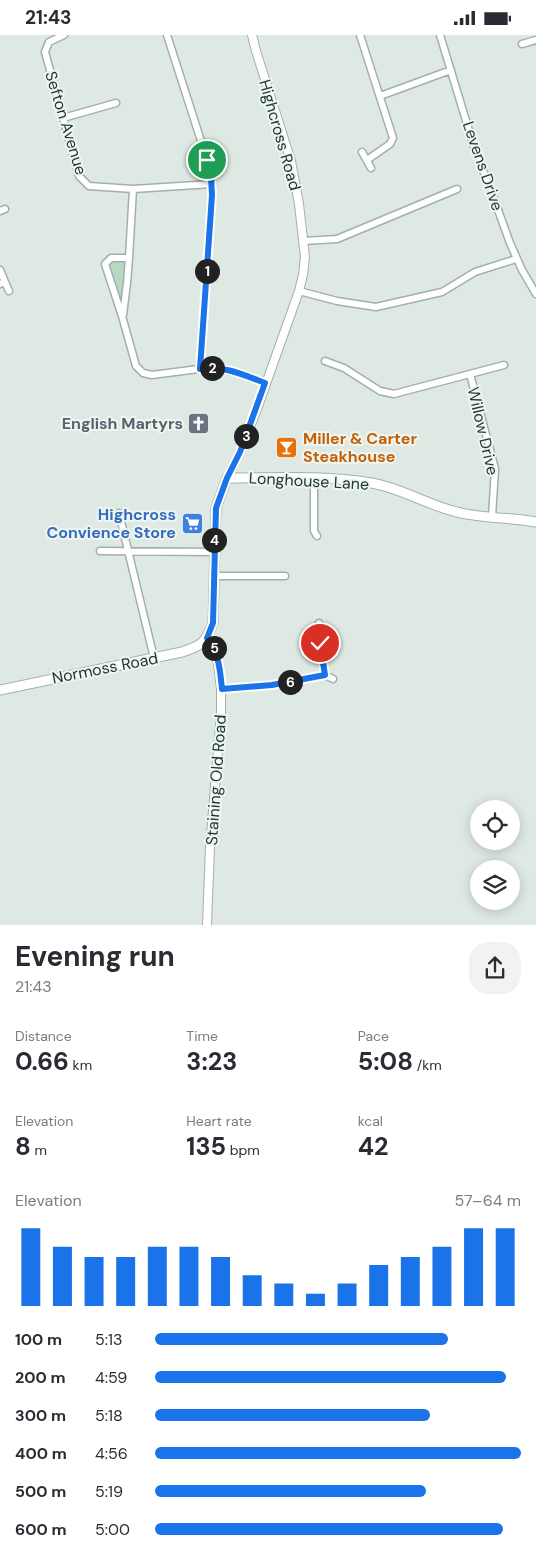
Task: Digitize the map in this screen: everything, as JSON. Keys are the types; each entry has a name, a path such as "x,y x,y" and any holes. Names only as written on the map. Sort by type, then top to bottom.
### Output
{"main road":[{"name":"Longhouse Lane","path":"227,478 314,478 382,485 457,512 536,522"},
{"name":"Highcross Road","path":"207,638 213,623 216,508 227,478"},
{"name":"Normoss Road","path":"0,690 191,649 207,638"}],"street":[{"name":"Sefton Avenue","path":"64,35 49,42 45,52 79,176 82,180 89,186 133,189 212,183"},
{"path":"166,35 210,169 212,183 200,369"},
{"name":"Highcross Road","path":"227,478 240,452 299,291 305,267 304,241 291,161 252,35"},
{"path":"360,35 393,138 390,144 367,160"},
{"name":"Levens Drive","path":"440,35 474,147 516,259 536,294"},
{"path":"522,44 536,40"},
{"path":"380,96 451,70"},
{"path":"63,119 116,103"},
{"path":"362,151 371,168"},
{"path":"122,316 127,283 133,189"},
{"path":"304,241 336,239 457,189"},
{"path":"129,258 111,258 105,264 136,366 143,373 152,375 214,368 265,383"},
{"path":"299,291 337,301 376,307 442,292 476,273 516,259"},
{"path":"0,270 2,283 9,291"},
{"path":"325,361 344,369 380,391 390,394 504,365"},
{"name":"Willow Drive","path":"470,374 495,469 492,517"},
{"path":"314,478 314,531 317,536"},
{"path":"119,513 154,658"},
{"path":"100,551 214,551"},
{"path":"214,575 286,576"},
{"path":"319,623 325,675"},
{"name":"Staining Old Road","path":"207,638 217,656 222,689 210,847 207,925"},
{"path":"222,689 272,685 325,675 333,679"}],"green space":[{"path":"129,258 122,316 107,261"}],"place":[{"name":"English Martyrs","path":"199,423"},
{"name":"Miller & Carter Steakhouse","path":"287,447"},
{"name":"Highcross Convience Store","path":"192,523"}],"route":[{"path":"207,160 210,169 212,195 200,369 214,368 226,370 265,383 257,409 216,508 214,523 213,623 207,638 217,656 222,689 272,685 325,675 320,643"}]}
